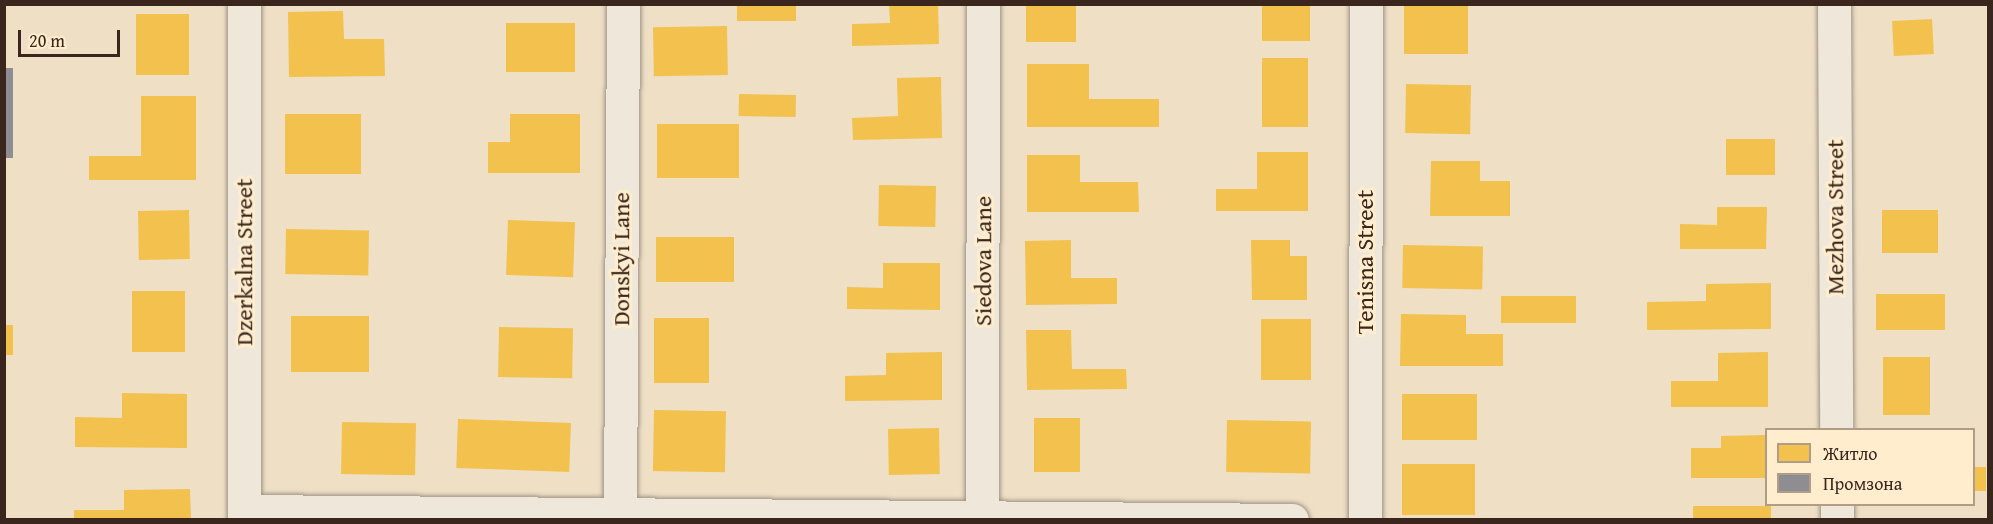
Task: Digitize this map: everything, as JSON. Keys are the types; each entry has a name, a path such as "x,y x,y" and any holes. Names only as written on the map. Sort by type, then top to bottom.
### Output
{"street":[{"name":"Dzerkalna Street","path":"244,4 244,515"},
{"name":"Donskyi Lane","path":"620,514 622,4"},
{"name":"Siedova Lane","path":"982,517 983,4"},
{"name":"Tenisna Street","path":"1365,519 1366,4"},
{"name":"Mezhova Street","path":"1834,4 1836,428"},
{"path":"244,515 620,514 1292,519"}],"building: Житло":[{"path":"737,4 796,4 796,21 737,21"},
{"path":"889,4 938,4 939,44 852,46 852,24 890,23"},
{"path":"1026,4 1076,4 1076,42 1026,42"},
{"path":"1262,4 1310,4 1310,41 1262,41"},
{"path":"1404,4 1468,4 1468,54 1404,54"},
{"path":"343,11 344,39 384,39 385,76 289,77 288,12"},
{"path":"136,14 189,14 189,75 136,75"},
{"path":"1932,19 1934,54 1894,56 1892,21"},
{"path":"506,23 575,23 575,72 506,72"},
{"path":"727,26 728,75 654,76 653,27"},
{"path":"1262,58 1308,58 1308,127 1262,127"},
{"path":"1027,64 1089,64 1089,99 1159,99 1159,127 1027,127"},
{"path":"941,77 942,138 853,140 852,118 898,116 897,78"},
{"path":"1406,84 1471,85 1470,134 1405,133"},
{"path":"739,94 796,95 796,117 739,116"},
{"path":"141,96 196,96 196,180 89,180 89,156 141,156"},
{"path":"285,114 361,114 361,174 285,174"},
{"path":"510,114 580,114 580,173 488,173 488,142 510,142"},
{"path":"657,124 739,124 739,178 657,178"},
{"path":"1726,139 1775,139 1775,175 1726,175"},
{"path":"1257,152 1308,152 1308,211 1216,211 1216,189 1257,189"},
{"path":"1027,155 1080,155 1080,182 1138,182 1139,212 1027,212"},
{"path":"1431,161 1480,161 1480,181 1510,181 1510,216 1430,216"},
{"path":"879,185 936,186 935,227 878,226"},
{"path":"1717,207 1767,207 1766,249 1680,249 1680,224 1717,225"},
{"path":"189,210 190,259 139,260 138,211"},
{"path":"1882,210 1938,210 1938,253 1882,253"},
{"path":"508,220 575,222 573,277 506,275"},
{"path":"286,229 369,230 368,275 285,274"},
{"path":"656,237 734,237 734,282 656,282"},
{"path":"1071,240 1071,278 1117,278 1117,304 1026,305 1025,241"},
{"path":"1251,240 1290,240 1290,256 1307,256 1307,300 1252,300"},
{"path":"1403,245 1483,246 1482,289 1402,288"},
{"path":"883,263 940,263 940,310 847,309 847,287 883,288"},
{"path":"1771,283 1771,329 1647,330 1647,302 1706,301 1706,284"},
{"path":"132,291 185,291 185,352 132,352"},
{"path":"1876,294 1945,294 1945,330 1876,330"},
{"path":"1501,296 1576,296 1576,323 1501,323"},
{"path":"1401,314 1466,315 1466,334 1503,334 1503,366 1400,366"},
{"path":"291,316 369,316 369,372 291,372"},
{"path":"654,318 709,318 709,383 654,383"},
{"path":"1261,319 1311,319 1311,380 1261,380"},
{"path":"4,325 13,325 13,355 4,355"},
{"path":"499,327 573,328 572,378 498,377"},
{"path":"1026,330 1071,330 1072,369 1126,369 1127,389 1027,390"},
{"path":"942,352 942,400 845,401 845,376 886,375 886,353"},
{"path":"1768,352 1768,407 1671,407 1671,381 1718,381 1718,353"},
{"path":"1883,357 1930,357 1930,415 1883,415"},
{"path":"122,393 187,394 187,448 75,447 75,417 122,418"},
{"path":"1402,394 1477,394 1477,440 1402,440"},
{"path":"654,410 726,411 725,472 653,471"},
{"path":"1034,418 1080,418 1080,472 1034,472"},
{"path":"458,419 571,423 569,472 456,468"},
{"path":"1227,420 1311,421 1310,473 1226,472"},
{"path":"342,422 416,423 415,475 341,474"},
{"path":"939,428 940,474 889,475 888,429"},
{"path":"1765,435 1765,478 1691,478 1691,448 1721,448 1721,436"},
{"path":"1402,464 1475,464 1475,515 1402,515"},
{"path":"1975,467 1986,467 1986,491 1975,491"},
{"path":"190,489 191,520 74,520 74,510 124,510 124,490"},
{"path":"1693,506 1771,506 1771,520 1693,520"}],"building: Промзона":[{"path":"4,68 13,68 13,158 4,158"}]}
